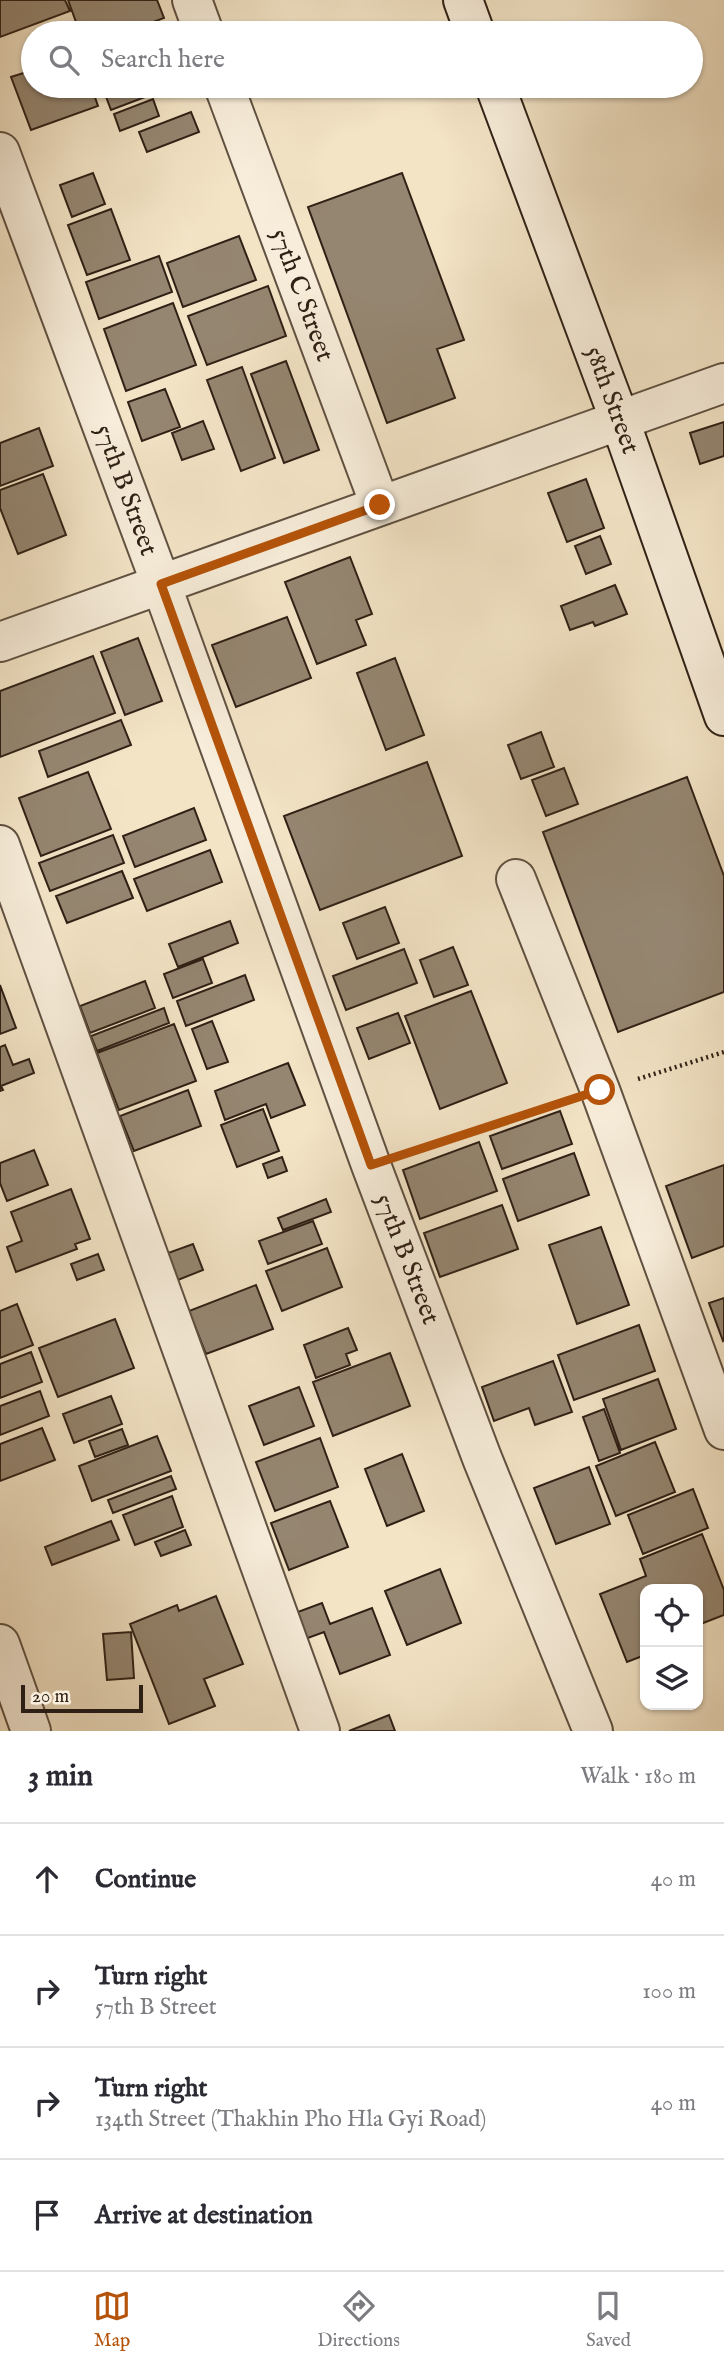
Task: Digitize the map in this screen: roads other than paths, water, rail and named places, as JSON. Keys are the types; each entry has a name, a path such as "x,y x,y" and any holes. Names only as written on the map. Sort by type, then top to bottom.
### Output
{"street":[{"path":"192,0 200,21"},
{"path":"463,0 471,21"},
{"name":"57th C Street","path":"228,98 380,505"},
{"name":"58th Street","path":"499,98 619,418 724,716"},
{"name":"57th B Street","path":"0,152 161,584 371,1165 482,1458 593,1731"},
{"path":"0,642 619,418 724,383"},
{"path":"0,845 320,1731"},
{"path":"516,879 600,1090 724,1430"},
{"path":"0,1644 31,1731"}]}
